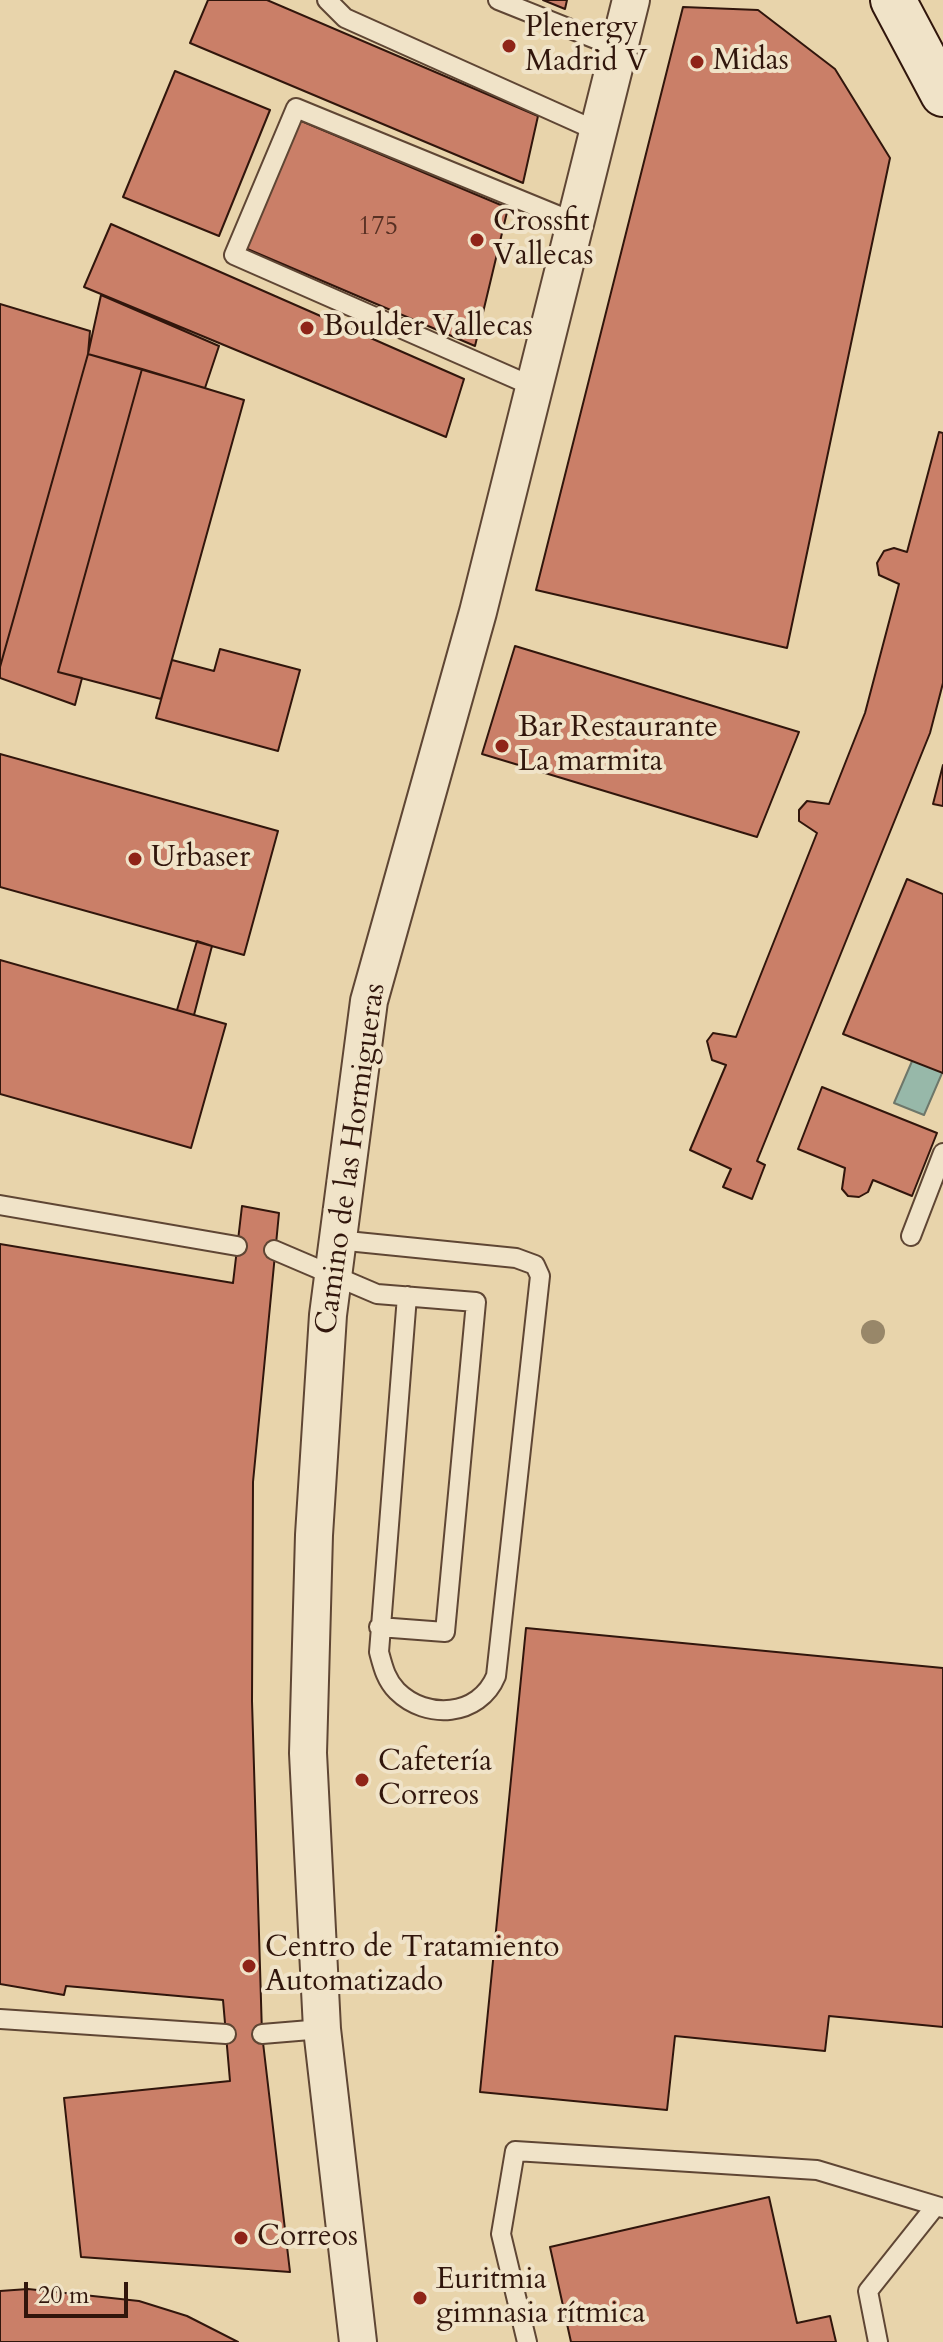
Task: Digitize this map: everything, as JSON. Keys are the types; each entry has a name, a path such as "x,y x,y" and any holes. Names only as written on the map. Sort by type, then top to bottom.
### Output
{"main road":[{"path":"893,0 943,94"}],"street":[{"name":"Camino de las Hormigueras","path":"358,2342 322,2029 308,1753 314,1535 337,1240 369,1001 478,612 629,2"}],"lane":[{"path":"327,0 345,18 597,131"},
{"path":"498,0 618,48"},
{"path":"532,386 234,255 296,108 574,222"},
{"path":"911,1236 943,1153"},
{"path":"0,1205 237,1246"},
{"path":"337,1240 516,1258 535,1265 540,1276 496,1676 489,1693 475,1705 459,1710 413,1701 398,1692 385,1676 379,1652 407,1296"},
{"path":"274,1250 377,1294 476,1302 445,1632 379,1627"},
{"path":"0,2019 226,2034"},
{"path":"262,2034 322,2029"},
{"path":"527,2342 501,2234 515,2151 817,2170 938,2208 868,2291 878,2342"}],"shaded area":[{"path":"916,1052 943,1071 924,1115 894,1103"}],"building":[{"path":"208,0 267,0 538,116 523,183 190,43"},
{"path":"543,0 567,0 565,9"},
{"path":"683,7 758,10 835,69 890,158 787,648 536,590"},
{"path":"175,71 270,110 219,236 123,197"},
{"path":"299,120 508,208 475,346 245,248"},
{"path":"111,224 464,379 446,437 84,287"},
{"path":"101,295 219,346 205,388 88,354"},
{"path":"0,304 90,331 88,354 0,667"},
{"path":"88,354 142,369 58,672 82,678 75,705 0,678 0,667"},
{"path":"142,369 244,400 161,699 58,672"},
{"path":"939,432 943,433 943,683 930,733 757,1161 765,1165 752,1199 723,1187 731,1169 690,1150 726,1065 712,1060 707,1041 713,1033 736,1037 817,833 799,821 799,810 807,801 829,804 865,713 899,584 879,575 877,563 884,551 894,548 907,552"},
{"path":"515,646 799,732 757,837 482,754"},
{"path":"220,649 300,670 278,751 156,718 172,660 214,671"},
{"name":"Urbaser","path":"0,754 278,831 244,955 0,887"},
{"path":"943,765 943,806 933,804"},
{"path":"907,879 943,894 943,1073 843,1034"},
{"path":"197,941 212,946 194,1015 177,1010"},
{"path":"0,960 226,1024 191,1148 0,1094"},
{"path":"822,1087 937,1133 912,1196 873,1180 868,1192 859,1197 848,1196 842,1189 845,1168 798,1149"},
{"path":"242,1206 279,1213 253,1482 252,1701 262,2034 290,2272 81,2257 64,2098 230,2081 223,2000 66,1986 64,1995 0,1984 0,1244 233,1283"},
{"path":"526,1628 943,1668 943,2027 829,2016 825,2051 675,2036 667,2110 480,2092"},
{"path":"769,2197 797,2323 830,2316 836,2342 571,2342 550,2247"},
{"path":"28,2289 139,2301 187,2316 238,2342 0,2342 0,2291"}],"place":[{"name":"Plenergy Madrid V","path":"509,46"},
{"name":"Midas","path":"697,62"},
{"name":"Crossfit Vallecas","path":"477,240"},
{"name":"Boulder Vallecas","path":"307,328"},
{"name":"Bar Restaurante La marmita","path":"502,746"},
{"name":"Urbaser","path":"135,859"},
{"name":"Cafetería Correos","path":"362,1780"},
{"name":"Centro de Tratamiento Automatizado","path":"249,1966"},
{"name":"Correos","path":"241,2238"},
{"name":"Euritmia gimnasia rítmica","path":"420,2298"}]}
